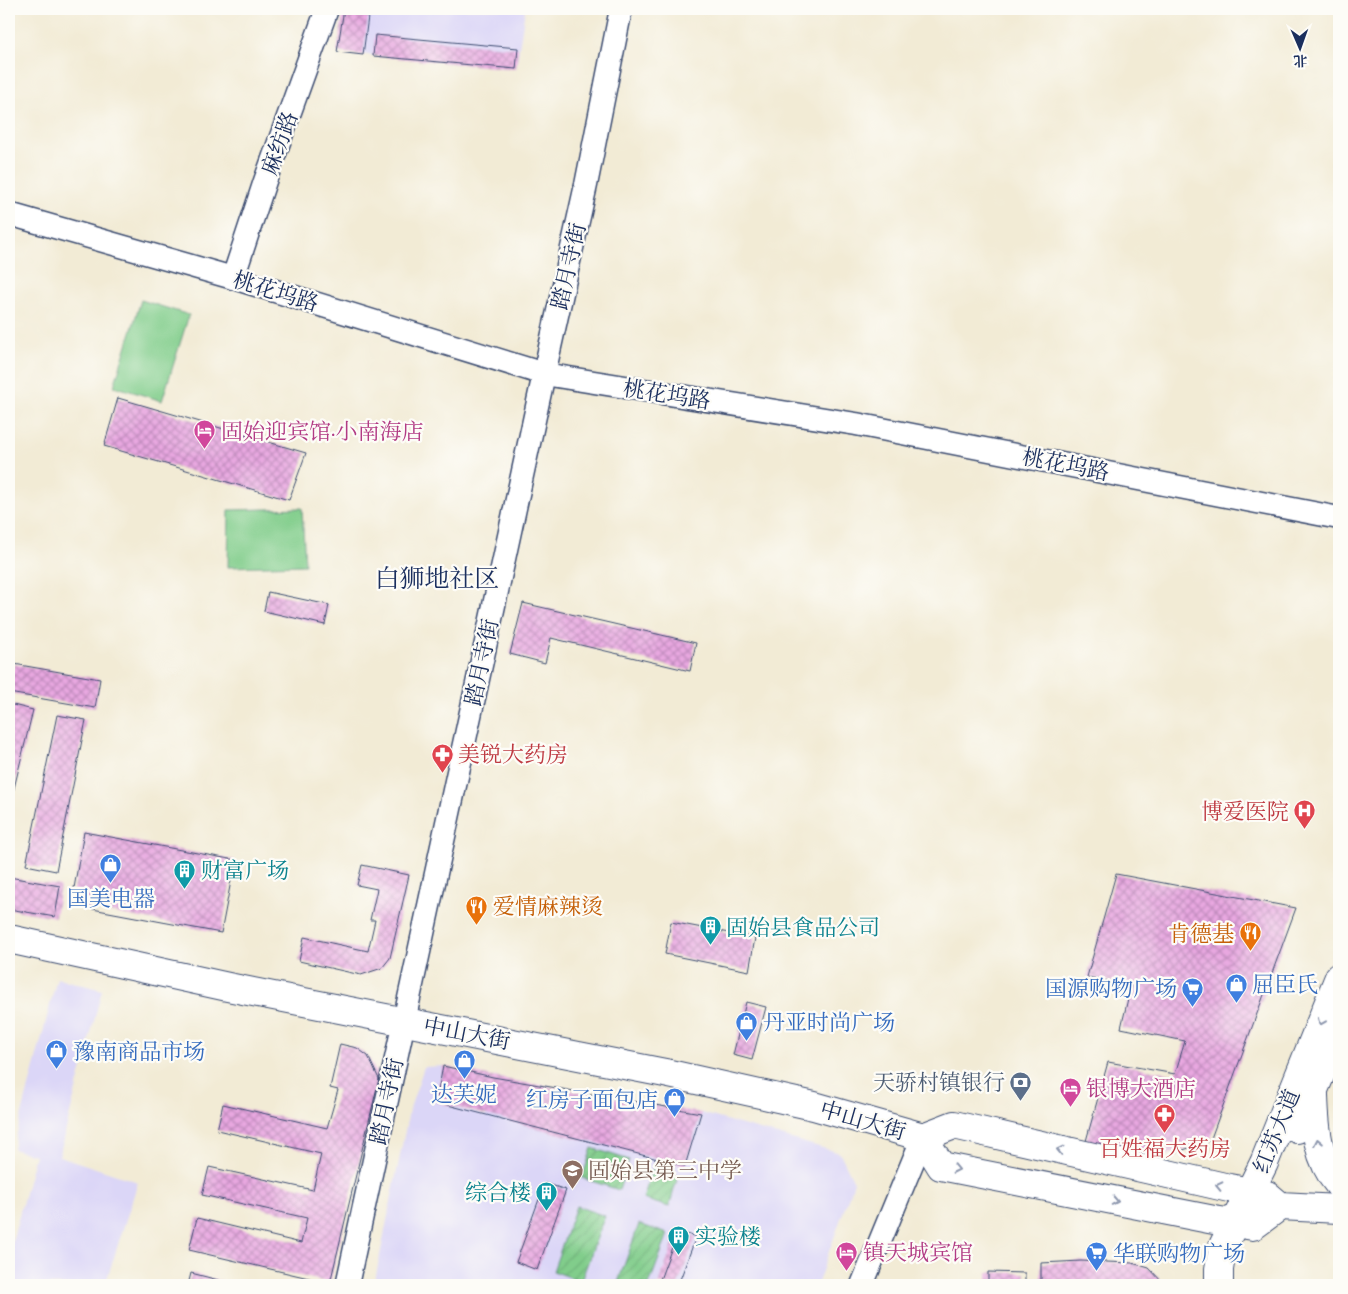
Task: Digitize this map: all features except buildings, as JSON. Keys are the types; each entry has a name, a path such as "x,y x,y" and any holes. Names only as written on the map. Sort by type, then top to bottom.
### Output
{"main road":[{"name":"中山大街","path":"9,939 228,987 665,1073 814,1106 923,1137 954,1125 1266,1197 1339,1209"},
{"name":"红苏大道","path":"1266,1197 1339,976"},
{"name":"红苏大道","path":"1266,1197 1339,1032"},
{"path":"1314,1090 1315,1123 1320,1150 1327,1167 1339,1185"},
{"name":"中山大街","path":"923,1137 941,1166 1245,1225"},
{"path":"1219,1285 1219,1269 1223,1246 1245,1225 1266,1197"},
{"path":"1237,1285 1238,1260 1245,1225"}],"street":[{"name":"麻纺路","path":"233,278 265,181 327,9"},
{"name":"踏月寺街","path":"347,1285 403,1020 586,185 621,9"},
{"name":"桃花坞路","path":"9,214 233,278 544,374 865,426 1339,518"},
{"path":"862,1285 923,1137"}],"shaded area":[{"path":"344,9 525,9 516,69 337,52"},
{"name":"豫南商品市场","path":"57,978 102,990 59,1156 138,1182 105,1285 9,1285 9,1254 35,1155 13,1149"},
{"path":"443,1066 436,1102 486,1116 493,1077 701,1113 840,1153 854,1182 817,1285 374,1285 409,1111 424,1067"}],"green space":[{"path":"141,300 189,315 162,401 114,386"},
{"path":"302,508 305,565 228,567 229,510"},
{"path":"592,1148 629,1160 619,1190 582,1178"},
{"path":"652,1169 678,1176 669,1207 643,1199"},
{"path":"576,1206 605,1216 581,1281 553,1271"},
{"path":"639,1224 668,1234 649,1285 617,1285"}],"place":[{"name":"固始迎宾馆·小南海店","path":"205,450"},
{"name":"美锐大药房","path":"442,773"},
{"name":"博爱医院","path":"1305,830"},
{"name":"国美电器","path":"111,884"},
{"name":"财富广场","path":"185,889"},
{"name":"爱情麻辣烫","path":"477,925"},
{"name":"固始县食品公司","path":"710,946"},
{"name":"肯德基","path":"1250,952"},
{"name":"屈臣氏","path":"1236,1003"},
{"name":"国源购物广场","path":"1193,1007"},
{"name":"丹亚时尚广场","path":"747,1041"},
{"name":"豫南商品市场","path":"57,1070"},
{"name":"达芙妮","path":"464,1080"},
{"name":"天骄村镇银行","path":"1021,1101"},
{"name":"银博大酒店","path":"1070,1107"},
{"name":"红房子面包店","path":"674,1118"},
{"name":"百姓福大药房","path":"1165,1134"},
{"name":"固始县第三中学","path":"572,1189"},
{"name":"综合楼","path":"547,1211"},
{"name":"实验楼","path":"679,1255"},
{"name":"镇天城宾馆","path":"847,1271"},
{"name":"华联购物广场","path":"1097,1272"}],"district":[{"name":"白狮地社区","path":"437,578"}]}
